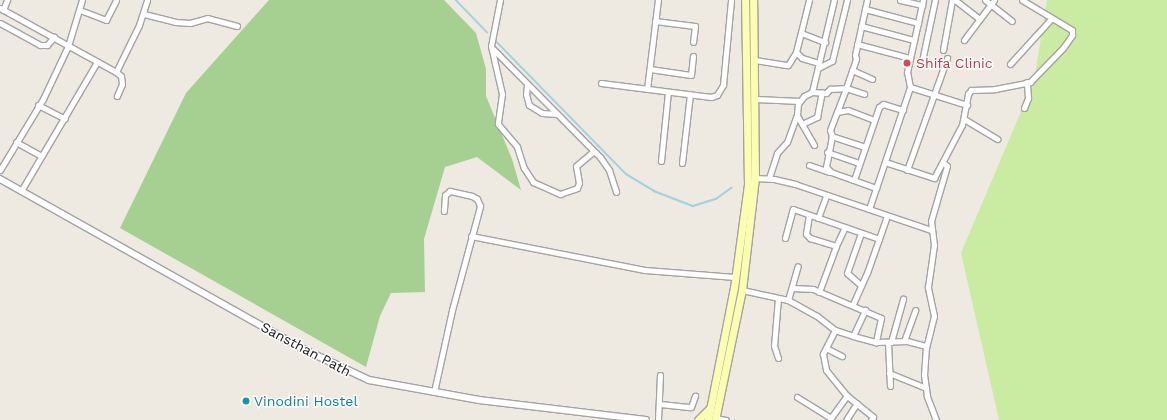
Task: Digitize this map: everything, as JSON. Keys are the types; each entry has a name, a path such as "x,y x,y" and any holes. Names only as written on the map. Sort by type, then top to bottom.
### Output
{"main road":[{"path":"713,419 711,406 736,277 748,185 745,0"},
{"path":"713,419 742,290 755,178 756,98 753,0"},
{"path":"698,420 711,406"}],"street":[{"path":"7,0 1,9 54,37 121,76 122,84 117,96"},
{"path":"0,170 38,106 68,46 82,0"},
{"path":"80,10 106,20 116,0"},
{"path":"116,72 144,14 147,0"},
{"path":"500,0 491,46 502,94 498,124 517,147 519,158 533,182 560,194 574,190 579,182 576,166 590,157 594,151"},
{"path":"647,89 658,0"},
{"path":"601,83 711,97 721,91 731,0"},
{"path":"755,60 788,65 796,52 809,0"},
{"path":"812,92 834,0"},
{"path":"796,52 802,58 818,66 832,61 847,0"},
{"path":"831,172 826,167 827,152 832,136 830,130 852,70 867,0"},
{"path":"869,209 910,87 907,72 922,3 900,0"},
{"path":"922,61 935,0"},
{"path":"943,50 952,0"},
{"path":"955,0 979,19"},
{"path":"985,0 992,2 1012,21"},
{"path":"885,162 934,178 944,163 964,118 971,90 994,89 1028,82 1036,78 1072,35 1072,30 1068,26 1051,19 1022,0"},
{"path":"964,40 992,2"},
{"path":"865,9 918,23"},
{"path":"144,14 175,22 190,23 207,18 238,26"},
{"path":"1010,64 1051,19"},
{"path":"656,21 695,26 693,42"},
{"path":"0,23 40,45 48,45 54,37"},
{"path":"861,26 914,40"},
{"path":"801,33 825,42"},
{"path":"857,44 910,58"},
{"path":"491,46 496,55 594,151 609,170 616,192"},
{"path":"650,69 691,75 693,56"},
{"path":"907,170 947,58"},
{"path":"21,191 65,119 97,62"},
{"path":"852,70 872,79"},
{"path":"1024,108 1028,98 1028,82"},
{"path":"527,84 526,94 529,105 542,113 557,114"},
{"path":"910,87 967,105"},
{"path":"769,178 777,153 787,142 797,115 800,101 804,96 812,92 846,88 864,94"},
{"path":"660,161 668,92"},
{"path":"802,124 817,118 822,92"},
{"path":"682,162 690,94"},
{"path":"756,98 800,101"},
{"path":"854,180 874,120 882,104 903,110"},
{"path":"38,106 65,119"},
{"path":"837,112 848,110 874,120"},
{"path":"797,115 814,145"},
{"path":"964,118 997,139"},
{"path":"832,136 865,147"},
{"path":"16,142 41,156"},
{"path":"827,152 859,163"},
{"path":"936,420 926,388 924,375 926,346 934,316 928,287 934,246 931,230 934,205 947,166 944,163"},
{"path":"809,165 876,188"},
{"path":"755,178 769,178 795,184 826,196 931,230"},
{"name":"Sansthan Path","path":"0,179 339,367 369,380 434,392 646,420"},
{"path":"434,392 471,236 480,206 477,200 472,196 446,192 444,211"},
{"path":"818,218 826,196"},
{"path":"785,238 793,210 879,239"},
{"path":"809,215 806,234 836,246"},
{"path":"852,304 861,285 887,216"},
{"path":"819,292 836,246 845,227"},
{"path":"861,233 847,273 861,285"},
{"path":"471,236 645,270 736,277"},
{"path":"788,300 798,266"},
{"path":"792,288 813,289 852,304 881,318 876,342"},
{"path":"742,290 788,300 818,316 835,330 853,336 876,342 904,341 926,346"},
{"path":"778,298 774,340 778,358"},
{"path":"890,386 890,342 903,299"},
{"path":"853,336 864,310"},
{"path":"904,341 915,310"},
{"path":"835,330 824,354 826,370 847,396 872,417 870,420"},
{"path":"826,348 842,356"},
{"path":"889,373 926,388"},
{"path":"658,420 660,404 660,375"},
{"path":"660,404 691,407 695,396"},
{"path":"798,397 830,419 847,396"},
{"path":"846,420 857,403"},
{"path":"713,419 726,420"}],"green space":[{"path":"269,0 444,0 476,33 486,69 486,96 512,159 521,190 477,157 445,167 424,239 425,292 391,293 380,316 366,367 120,228 186,93"},
{"path":"1047,0 1167,0 1167,420 999,420 961,253 1034,81"}],"waterway":[{"path":"456,0 487,32"},
{"path":"495,40 626,174 654,191 693,206 716,199 731,188"}],"place":[{"name":"Shifa Clinic","path":"907,63"},
{"name":"Vinodini Hostel","path":"246,401"}]}
